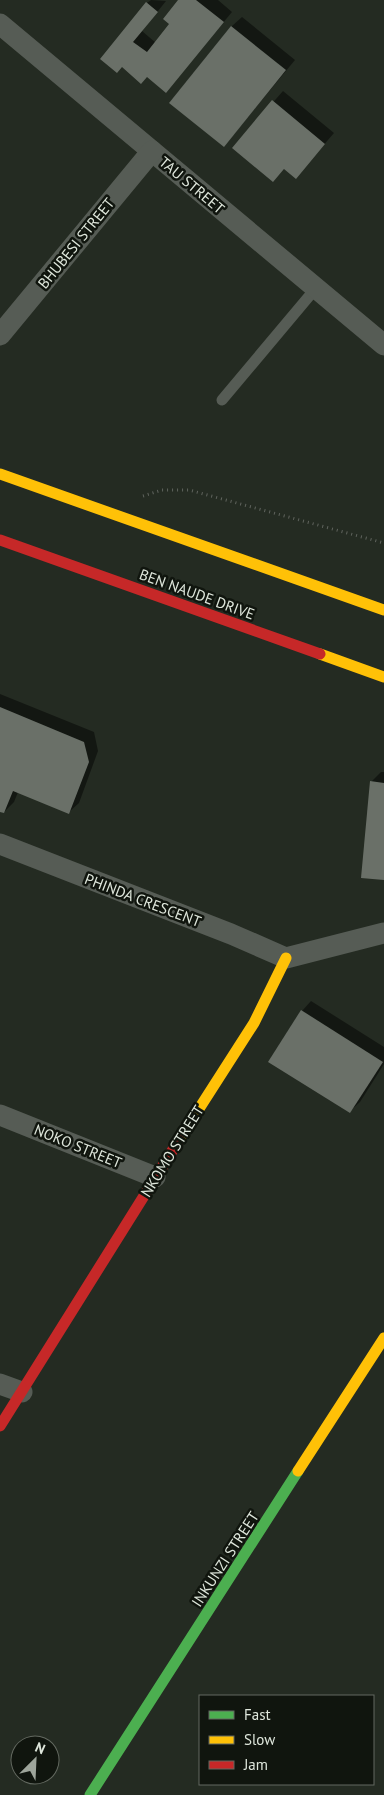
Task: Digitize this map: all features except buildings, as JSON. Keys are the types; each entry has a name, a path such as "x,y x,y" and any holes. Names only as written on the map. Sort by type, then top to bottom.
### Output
{"street":[{"name":"TAU STREET","path":"0,24 384,345"},
{"name":"BHUBESI STREET","path":"0,335 152,151"},
{"path":"0,474 384,610"},
{"name":"BEN NAUDE DRIVE","path":"0,540 384,677"},
{"name":"PHINDA CRESCENT","path":"0,844 214,927 286,958"},
{"path":"286,958 384,933"},
{"name":"NKOMO STREET","path":"0,1426 254,1023 286,958"},
{"name":"NOKO STREET","path":"0,1115 156,1177"},
{"name":"INKUNZI STREET","path":"90,1795 384,1338"},
{"path":"0,1384 22,1392"}],"lane":[{"path":"222,400 316,288"}],"path":[{"path":"126,518 133,501 140,496 162,490 188,490 384,544"}],"traffic: fast":[{"path":"90,1795 298,1471"}],"traffic: slow":[{"path":"0,474 384,610"},
{"path":"320,654 384,677"},
{"path":"179,1140 254,1023 286,958"},
{"path":"298,1471 384,1338"}],"traffic: jam":[{"path":"0,540 320,654"},
{"path":"0,1426 179,1140"}]}
